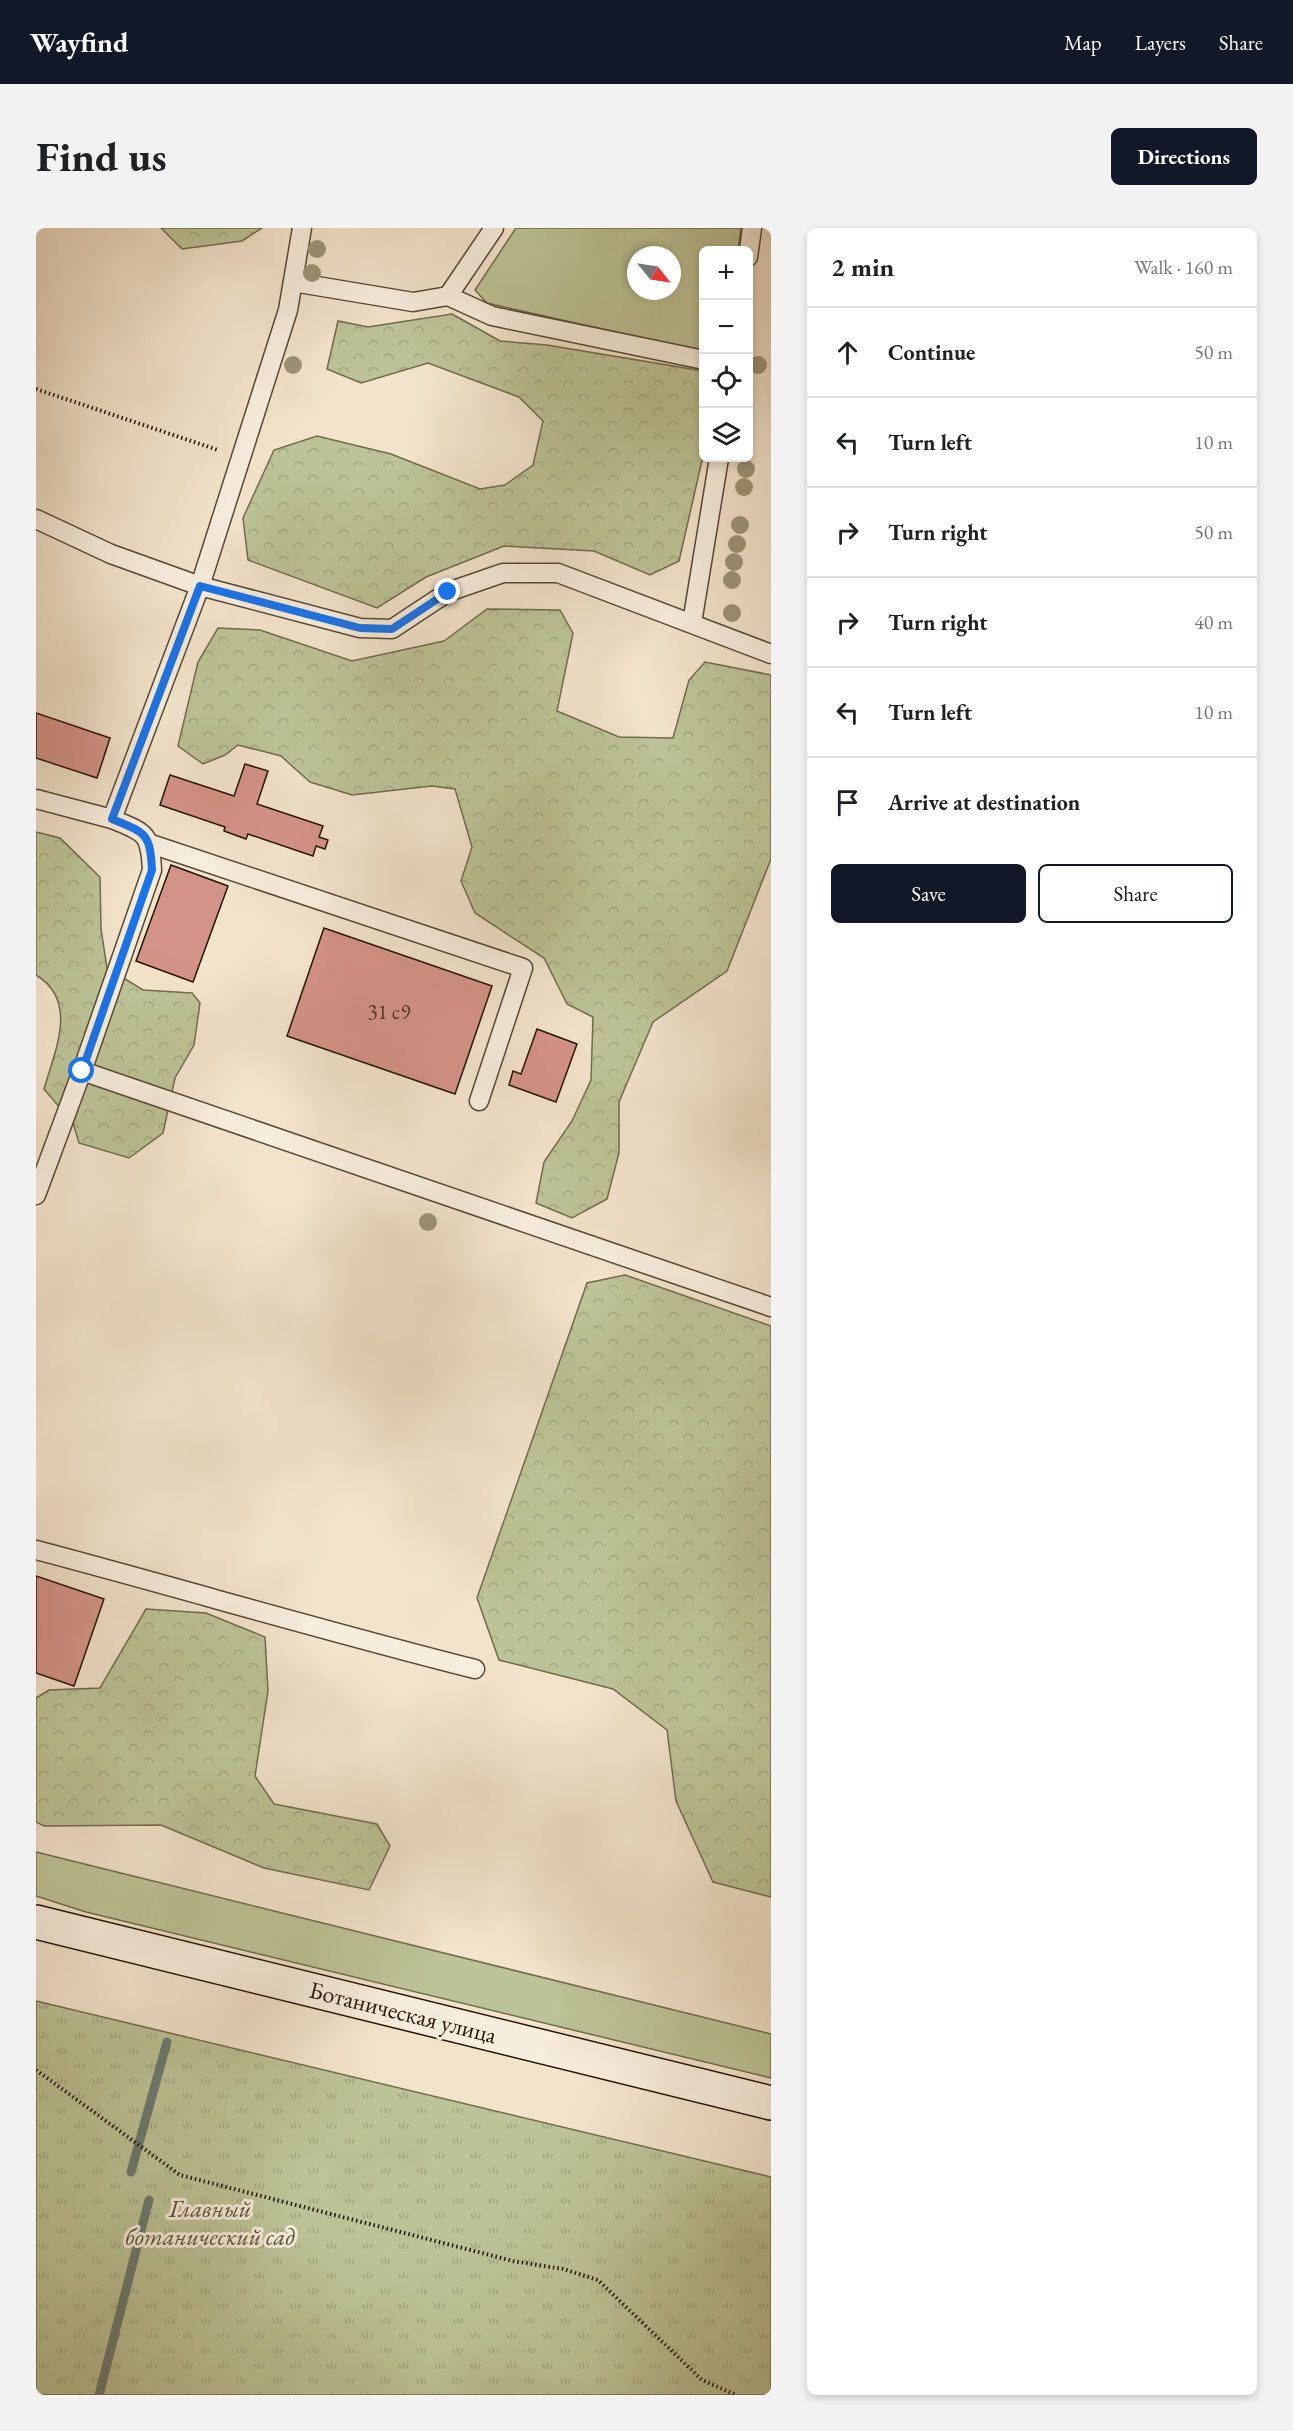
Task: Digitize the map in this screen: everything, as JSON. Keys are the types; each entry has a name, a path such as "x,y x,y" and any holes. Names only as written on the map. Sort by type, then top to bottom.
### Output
{"main road":[{"name":"Ботаническая улица","path":"36,1922 771,2103"}],"lane":[{"path":"112,819 200,586 242,458 288,310 302,228"},
{"path":"448,296 494,228"},
{"path":"750,246 752,228"},
{"path":"293,282 413,302 448,296 492,316 699,359"},
{"path":"692,623 718,462"},
{"path":"36,519 111,554 200,586 360,628 392,629 448,592 502,573 558,573 771,654"},
{"path":"36,799 112,819 139,830 151,844 523,968 479,1101"},
{"path":"36,1195 152,870 151,844"},
{"path":"82,1071 771,1307"},
{"path":"36,1550 205,1594 332,1634 475,1669"}],"path":[{"path":"36,388 242,458"},
{"path":"36,2070 180,2175 513,2261 563,2269 598,2280 702,2380 736,2395"}],"green space":[{"path":"161,228 262,228 242,241 182,249"},
{"path":"516,228 741,228 739,246 699,246 699,351 487,303 475,290"},
{"path":"452,314 500,341 547,345 699,370 699,462 702,462 679,561 650,575 594,551 504,546 426,577 377,608 248,560 243,518 274,450 317,436 391,454 480,489 505,485 533,465 543,421 519,397 428,363 361,383 327,369 338,321 368,327"},
{"path":"487,609 560,610 573,633 557,711 619,737 673,738 689,680 705,662 771,675 771,859 727,971 653,1022 619,1102 619,1153 607,1199 572,1218 536,1203 544,1162 572,1121 591,1080 593,1017 567,1004 544,958 475,913 461,881 472,847 455,789 432,786 352,795 310,782 281,756 238,745 225,755 203,764 178,746 198,662 218,628 260,630 352,661 444,641"},
{"path":"36,832 60,838 100,877 101,929 107,968 143,990 192,993 200,1003 194,1045 175,1078 163,1133 129,1158 79,1143 73,1123 44,1089 58,1043 60,1012 57,998 49,986 36,975"},
{"path":"625,1275 771,1326 771,1897 713,1882 676,1801 667,1730 613,1689 499,1660 477,1598 587,1283"},
{"path":"146,1609 206,1613 265,1637 268,1691 255,1776 274,1804 377,1824 390,1846 369,1890 264,1868 161,1825 44,1826 36,1822 36,1698 49,1690 100,1688"},
{"path":"36,1852 771,2034 771,2078 86,1912 36,1896"},
{"name":"Главный ботанический сад","path":"36,2001 771,2177 771,2395 36,2395"}],"building":[{"path":"36,713 110,738 97,778 36,758"},
{"path":"245,764 268,771 257,804 323,826 319,837 328,840 325,849 316,846 313,856 248,834 246,839 224,831 225,827 160,805 170,775 234,796"},
{"path":"171,865 228,886 193,982 136,961"},
{"path":"324,928 492,986 455,1094 287,1036"},
{"path":"537,1029 577,1044 556,1102 509,1085 513,1071 521,1074"},
{"path":"36,1576 104,1599 74,1686 36,1673"}],"waterway":[{"path":"131,2172 167,2042"},
{"path":"99,2395 149,2200"}],"route":[{"path":"82,1071 152,870 151,844 139,830 112,819 200,586 360,628 392,629 448,592"}]}
